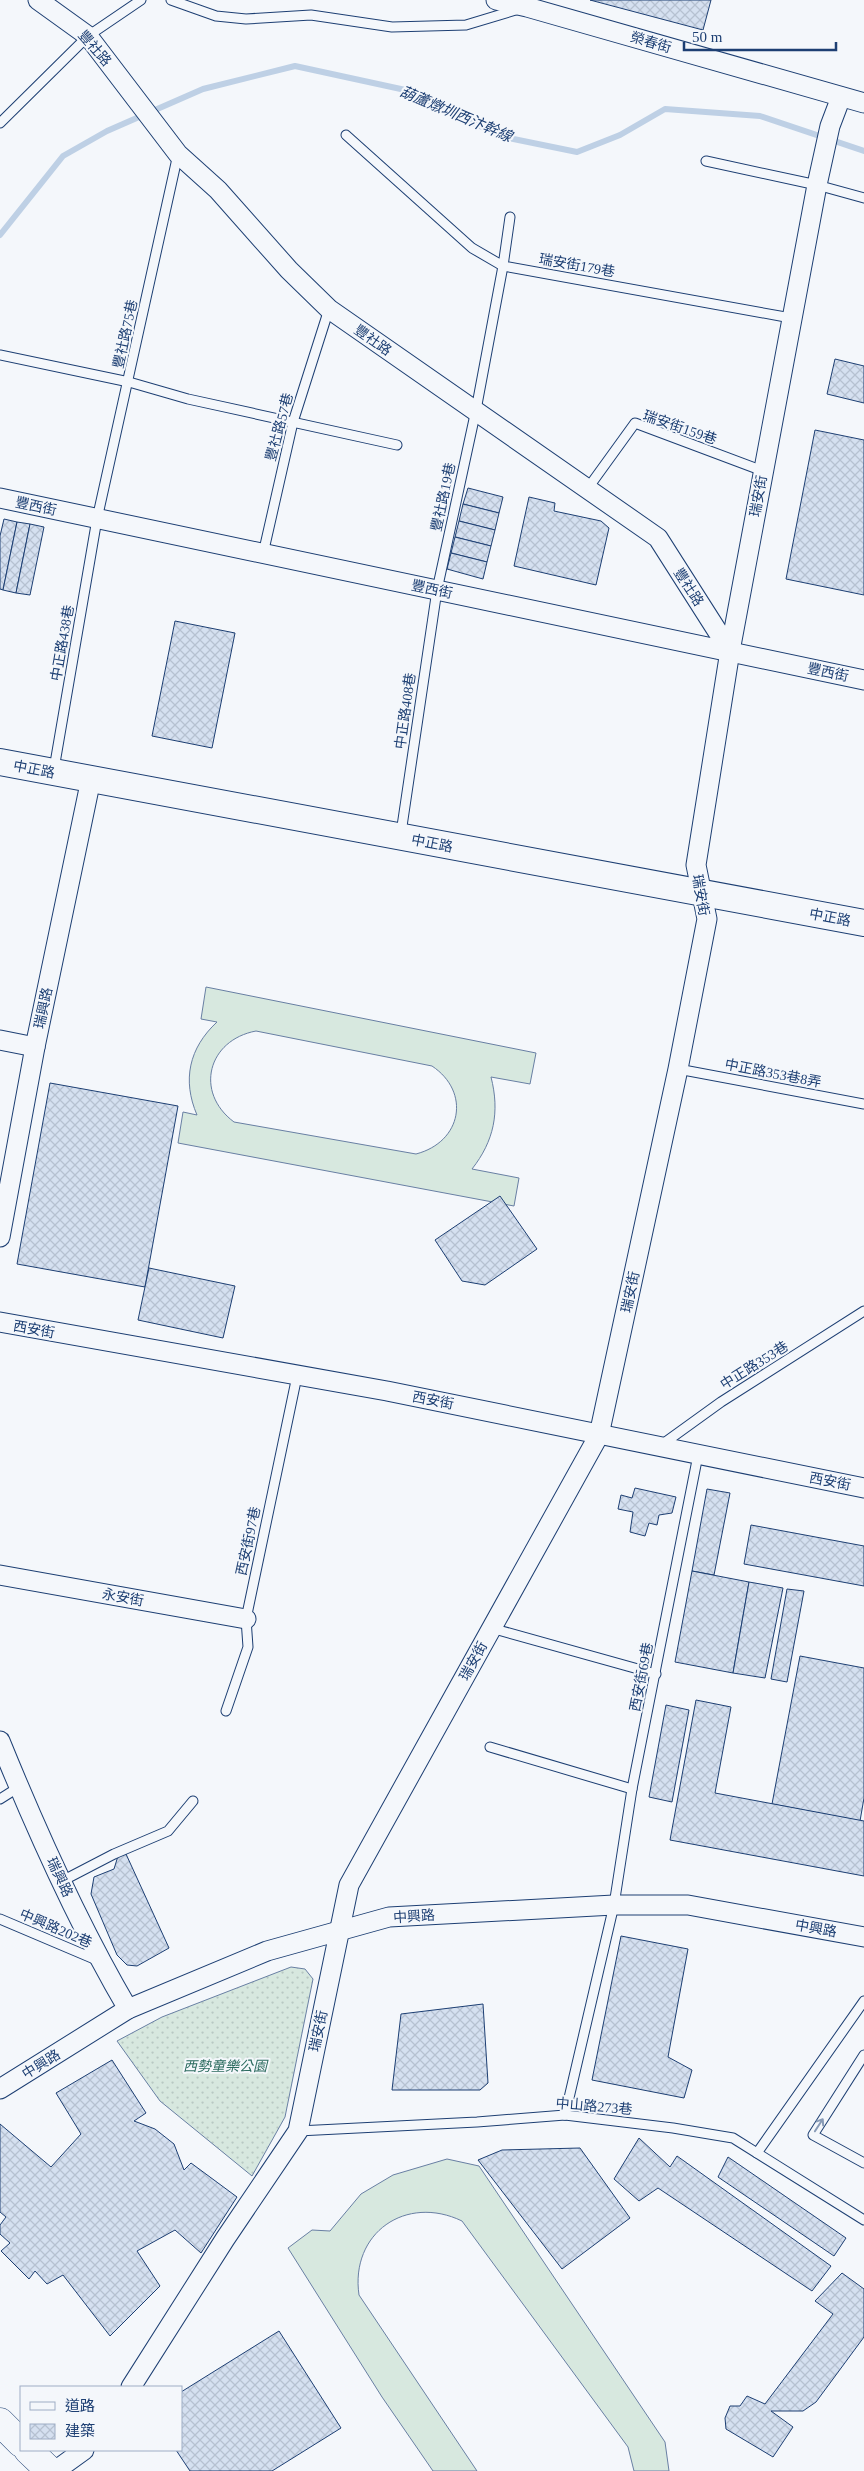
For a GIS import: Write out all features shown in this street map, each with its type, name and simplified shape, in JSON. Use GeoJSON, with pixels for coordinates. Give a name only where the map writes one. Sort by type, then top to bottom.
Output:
{"type":"FeatureCollection","features":[{"type":"Feature","properties":{"kind":"main road"},"geometry":{"type":"LineString","coordinates":[[0,2422],[20,2442]]}},
{"type":"Feature","properties":{"kind":"main road"},"geometry":{"type":"LineString","coordinates":[[29,2451],[50,2471]]}},
{"type":"Feature","properties":{"kind":"street","name":"豐社路"},"geometry":{"type":"LineString","coordinates":[[38,0],[88,36],[178,154],[218,190],[289,270],[329,309],[658,538],[730,651]]}},
{"type":"Feature","properties":{"kind":"street","name":"榮春街"},"geometry":{"type":"LineString","coordinates":[[496,0],[527,7],[864,103]]}},
{"type":"Feature","properties":{"kind":"street","name":"瑞安街"},"geometry":{"type":"LineString","coordinates":[[132,2386],[225,2239],[298,2131],[349,1885],[599,1435],[678,1069],[707,920],[696,865],[730,651],[817,185],[830,126],[841,97]]}},
{"type":"Feature","properties":{"kind":"street","name":"豐西街"},"geometry":{"type":"LineString","coordinates":[[0,498],[864,680]]}},
{"type":"Feature","properties":{"kind":"street","name":"中正路"},"geometry":{"type":"LineString","coordinates":[[0,762],[864,923]]}},
{"type":"Feature","properties":{"kind":"street","name":"瑞興路"},"geometry":{"type":"LineString","coordinates":[[0,1237],[35,1047],[91,779]]}},
{"type":"Feature","properties":{"kind":"street"},"geometry":{"type":"LineString","coordinates":[[0,1040],[35,1047]]}},
{"type":"Feature","properties":{"kind":"street","name":"西安街"},"geometry":{"type":"LineString","coordinates":[[0,1322],[387,1391],[864,1488]]}},
{"type":"Feature","properties":{"kind":"street","name":"永安街"},"geometry":{"type":"LineString","coordinates":[[0,1575],[246,1619]]}},
{"type":"Feature","properties":{"kind":"street","name":"瑞興路"},"geometry":{"type":"LineString","coordinates":[[0,1742],[18,1786],[100,1962],[128,2009]]}},
{"type":"Feature","properties":{"kind":"street","name":"中興路"},"geometry":{"type":"LineString","coordinates":[[0,2089],[128,2009],[267,1951],[389,1917],[614,1905],[688,1905],[864,1937]]}},
{"type":"Feature","properties":{"kind":"street"},"geometry":{"type":"LineString","coordinates":[[55,2471],[83,2451]]}},
{"type":"Feature","properties":{"kind":"lane"},"geometry":{"type":"LineString","coordinates":[[0,123],[88,36],[141,0]]}},
{"type":"Feature","properties":{"kind":"lane"},"geometry":{"type":"LineString","coordinates":[[171,0],[216,16],[246,20],[311,15],[392,27],[466,25],[527,7]]}},
{"type":"Feature","properties":{"kind":"lane"},"geometry":{"type":"LineString","coordinates":[[346,136],[472,248],[502,266]]}},
{"type":"Feature","properties":{"kind":"lane","name":"豐社路75巷"},"geometry":{"type":"LineString","coordinates":[[97,519],[129,382],[178,154]]}},
{"type":"Feature","properties":{"kind":"lane"},"geometry":{"type":"LineString","coordinates":[[706,161],[817,185],[864,198]]}},
{"type":"Feature","properties":{"kind":"lane"},"geometry":{"type":"LineString","coordinates":[[476,410],[510,217]]}},
{"type":"Feature","properties":{"kind":"lane","name":"瑞安街179巷"},"geometry":{"type":"LineString","coordinates":[[502,266],[791,318]]}},
{"type":"Feature","properties":{"kind":"lane","name":"豐社路57巷"},"geometry":{"type":"LineString","coordinates":[[263,554],[293,422],[329,309]]}},
{"type":"Feature","properties":{"kind":"lane"},"geometry":{"type":"LineString","coordinates":[[0,355],[129,382],[188,399],[397,445]]}},
{"type":"Feature","properties":{"kind":"lane","name":"豐社路19巷"},"geometry":{"type":"LineString","coordinates":[[436,590],[476,410]]}},
{"type":"Feature","properties":{"kind":"lane","name":"瑞安街159巷"},"geometry":{"type":"LineString","coordinates":[[588,488],[635,423],[763,471]]}},
{"type":"Feature","properties":{"kind":"lane","name":"中正路438巷"},"geometry":{"type":"LineString","coordinates":[[53,772],[97,519]]}},
{"type":"Feature","properties":{"kind":"lane","name":"中正路408巷"},"geometry":{"type":"LineString","coordinates":[[400,837],[436,590]]}},
{"type":"Feature","properties":{"kind":"lane","name":"中正路353巷8弄"},"geometry":{"type":"LineString","coordinates":[[678,1069],[864,1104]]}},
{"type":"Feature","properties":{"kind":"lane","name":"中正路353巷"},"geometry":{"type":"LineString","coordinates":[[660,1446],[720,1402],[850,1322],[864,1311]]}},
{"type":"Feature","properties":{"kind":"lane","name":"西安街97巷"},"geometry":{"type":"LineString","coordinates":[[226,1711],[248,1647],[246,1619],[297,1376]]}},
{"type":"Feature","properties":{"kind":"lane","name":"西安街69巷"},"geometry":{"type":"LineString","coordinates":[[565,2115],[614,1905],[632,1789],[698,1455]]}},
{"type":"Feature","properties":{"kind":"lane"},"geometry":{"type":"LineString","coordinates":[[491,1628],[656,1674]]}},
{"type":"Feature","properties":{"kind":"lane"},"geometry":{"type":"LineString","coordinates":[[490,1747],[632,1789]]}},
{"type":"Feature","properties":{"kind":"lane"},"geometry":{"type":"LineString","coordinates":[[0,1799],[18,1786]]}},
{"type":"Feature","properties":{"kind":"lane"},"geometry":{"type":"LineString","coordinates":[[62,1881],[114,1854],[168,1831],[193,1801]]}},
{"type":"Feature","properties":{"kind":"lane","name":"中興路202巷"},"geometry":{"type":"LineString","coordinates":[[0,1919],[100,1962]]}},
{"type":"Feature","properties":{"kind":"lane"},"geometry":{"type":"LineString","coordinates":[[757,2153],[864,2001]]}},
{"type":"Feature","properties":{"kind":"lane"},"geometry":{"type":"LineString","coordinates":[[863,2160],[813,2135],[864,2055]]}},
{"type":"Feature","properties":{"kind":"lane","name":"中山路273巷"},"geometry":{"type":"LineString","coordinates":[[298,2131],[477,2122],[565,2115],[733,2138],[864,2220]]}},
{"type":"Feature","properties":{"kind":"green space"},"geometry":{"type":"Polygon","coordinates":[[[206,987],[536,1053],[530,1084],[491,1077],[495,1102],[493,1126],[486,1148],[472,1169],[519,1178],[514,1206],[178,1143],[183,1112],[197,1115],[192,1102],[189,1077],[194,1054],[207,1032],[217,1022],[201,1019],[206,987]],[[256,1031],[240,1036],[227,1045],[217,1056],[212,1069],[211,1082],[214,1096],[221,1110],[234,1122],[416,1154],[431,1148],[443,1139],[452,1128],[456,1115],[456,1102],[452,1089],[444,1077],[432,1066],[256,1031]]]}},
{"type":"Feature","properties":{"kind":"green space","name":"西勢童樂公園"},"geometry":{"type":"Polygon","coordinates":[[[291,1967],[305,1969],[313,1979],[285,2117],[252,2176],[160,2101],[117,2041],[162,2017],[291,1967]]]}},
{"type":"Feature","properties":{"kind":"green space"},"geometry":{"type":"Polygon","coordinates":[[[447,2159],[479,2166],[665,2442],[669,2471],[634,2471],[628,2447],[462,2221],[441,2214],[421,2212],[402,2216],[386,2225],[373,2237],[363,2253],[359,2273],[359,2295],[477,2471],[433,2471],[382,2397],[288,2248],[312,2230],[330,2231],[361,2194],[393,2175],[447,2159]]]}},
{"type":"Feature","properties":{"kind":"building"},"geometry":{"type":"Polygon","coordinates":[[[590,0],[711,0],[703,30],[590,0]]]}},
{"type":"Feature","properties":{"kind":"building"},"geometry":{"type":"Polygon","coordinates":[[[835,359],[864,366],[864,403],[827,394],[835,359]]]}},
{"type":"Feature","properties":{"kind":"building"},"geometry":{"type":"Polygon","coordinates":[[[815,430],[864,440],[864,595],[786,579],[815,430]]]}},
{"type":"Feature","properties":{"kind":"building"},"geometry":{"type":"Polygon","coordinates":[[[468,488],[503,497],[499,513],[463,504],[468,488]]]}},
{"type":"Feature","properties":{"kind":"building"},"geometry":{"type":"Polygon","coordinates":[[[529,497],[555,503],[554,511],[601,521],[609,528],[596,585],[514,566],[529,497]]]}},
{"type":"Feature","properties":{"kind":"building"},"geometry":{"type":"Polygon","coordinates":[[[463,504],[499,513],[495,530],[459,521],[463,504]]]}},
{"type":"Feature","properties":{"kind":"building"},"geometry":{"type":"Polygon","coordinates":[[[4,519],[17,522],[3,590],[0,589],[0,536],[4,519]]]}},
{"type":"Feature","properties":{"kind":"building"},"geometry":{"type":"Polygon","coordinates":[[[459,521],[495,530],[491,546],[455,537],[459,521]]]}},
{"type":"Feature","properties":{"kind":"building"},"geometry":{"type":"Polygon","coordinates":[[[17,522],[30,524],[16,593],[3,590],[17,522]]]}},
{"type":"Feature","properties":{"kind":"building"},"geometry":{"type":"Polygon","coordinates":[[[30,524],[44,527],[30,595],[16,593],[30,524]]]}},
{"type":"Feature","properties":{"kind":"building"},"geometry":{"type":"Polygon","coordinates":[[[455,537],[491,546],[487,562],[451,553],[455,537]]]}},
{"type":"Feature","properties":{"kind":"building"},"geometry":{"type":"Polygon","coordinates":[[[451,553],[487,562],[483,579],[447,569],[451,553]]]}},
{"type":"Feature","properties":{"kind":"building"},"geometry":{"type":"Polygon","coordinates":[[[175,621],[235,633],[212,748],[152,736],[175,621]]]}},
{"type":"Feature","properties":{"kind":"building"},"geometry":{"type":"Polygon","coordinates":[[[50,1083],[178,1106],[145,1287],[17,1264],[50,1083]]]}},
{"type":"Feature","properties":{"kind":"building"},"geometry":{"type":"Polygon","coordinates":[[[500,1196],[537,1249],[485,1285],[462,1281],[435,1240],[500,1196]]]}},
{"type":"Feature","properties":{"kind":"building"},"geometry":{"type":"Polygon","coordinates":[[[149,1268],[235,1286],[223,1338],[138,1320],[149,1268]]]}},
{"type":"Feature","properties":{"kind":"building"},"geometry":{"type":"Polygon","coordinates":[[[635,1488],[676,1497],[672,1513],[659,1515],[657,1525],[649,1523],[645,1536],[630,1532],[633,1512],[618,1509],[621,1495],[632,1498],[635,1488]]]}},
{"type":"Feature","properties":{"kind":"building"},"geometry":{"type":"Polygon","coordinates":[[[707,1489],[730,1493],[714,1575],[692,1571],[707,1489]]]}},
{"type":"Feature","properties":{"kind":"building"},"geometry":{"type":"Polygon","coordinates":[[[751,1525],[864,1546],[864,1586],[744,1564],[751,1525]]]}},
{"type":"Feature","properties":{"kind":"building"},"geometry":{"type":"Polygon","coordinates":[[[692,1571],[749,1582],[733,1673],[675,1662],[692,1571]]]}},
{"type":"Feature","properties":{"kind":"building"},"geometry":{"type":"Polygon","coordinates":[[[749,1582],[783,1588],[765,1678],[733,1673],[749,1582]]]}},
{"type":"Feature","properties":{"kind":"building"},"geometry":{"type":"Polygon","coordinates":[[[787,1589],[804,1591],[787,1682],[771,1679],[787,1589]]]}},
{"type":"Feature","properties":{"kind":"building"},"geometry":{"type":"Polygon","coordinates":[[[800,1656],[864,1668],[864,1798],[860,1821],[772,1804],[800,1656]]]}},
{"type":"Feature","properties":{"kind":"building"},"geometry":{"type":"Polygon","coordinates":[[[696,1700],[731,1707],[715,1793],[864,1821],[864,1876],[670,1840],[696,1700]]]}},
{"type":"Feature","properties":{"kind":"building"},"geometry":{"type":"Polygon","coordinates":[[[666,1705],[689,1710],[672,1802],[649,1797],[666,1705]]]}},
{"type":"Feature","properties":{"kind":"building"},"geometry":{"type":"Polygon","coordinates":[[[126,1854],[169,1948],[137,1966],[127,1965],[117,1955],[91,1894],[94,1877],[114,1869],[118,1856],[126,1854]]]}},
{"type":"Feature","properties":{"kind":"building"},"geometry":{"type":"Polygon","coordinates":[[[621,1936],[688,1949],[668,2057],[692,2070],[684,2098],[592,2080],[621,1936]]]}},
{"type":"Feature","properties":{"kind":"building"},"geometry":{"type":"Polygon","coordinates":[[[483,2004],[488,2083],[480,2090],[392,2090],[401,2014],[483,2004]]]}},
{"type":"Feature","properties":{"kind":"building"},"geometry":{"type":"Polygon","coordinates":[[[112,2060],[146,2113],[134,2121],[155,2129],[174,2144],[184,2170],[191,2163],[237,2197],[201,2253],[175,2230],[137,2251],[160,2286],[110,2336],[63,2275],[47,2284],[35,2271],[29,2279],[1,2251],[10,2243],[0,2234],[0,2225],[6,2217],[0,2212],[0,2124],[51,2167],[81,2134],[56,2093],[112,2060]]]}},
{"type":"Feature","properties":{"kind":"building"},"geometry":{"type":"Polygon","coordinates":[[[639,2138],[670,2167],[677,2156],[831,2266],[812,2291],[658,2188],[639,2201],[614,2179],[639,2138]]]}},
{"type":"Feature","properties":{"kind":"building"},"geometry":{"type":"Polygon","coordinates":[[[580,2148],[630,2218],[562,2269],[478,2160],[502,2150],[580,2148]]]}},
{"type":"Feature","properties":{"kind":"building"},"geometry":{"type":"Polygon","coordinates":[[[728,2157],[846,2238],[834,2256],[718,2177],[728,2157]]]}},
{"type":"Feature","properties":{"kind":"building"},"geometry":{"type":"Polygon","coordinates":[[[842,2273],[864,2289],[864,2337],[816,2402],[803,2411],[771,2411],[793,2427],[773,2457],[726,2429],[725,2418],[730,2406],[740,2406],[747,2396],[765,2404],[833,2314],[815,2301],[842,2273]]]}},
{"type":"Feature","properties":{"kind":"building"},"geometry":{"type":"Polygon","coordinates":[[[279,2331],[341,2428],[272,2471],[190,2471],[177,2451],[182,2451],[182,2391],[279,2331]]]}},
{"type":"Feature","properties":{"kind":"waterway","name":"葫蘆燉圳西汴幹線"},"geometry":{"type":"LineString","coordinates":[[0,235],[63,156],[107,131],[203,89],[295,66],[410,91],[441,108],[504,137],[577,152],[620,135],[665,109],[760,116],[864,151]]}}]}
